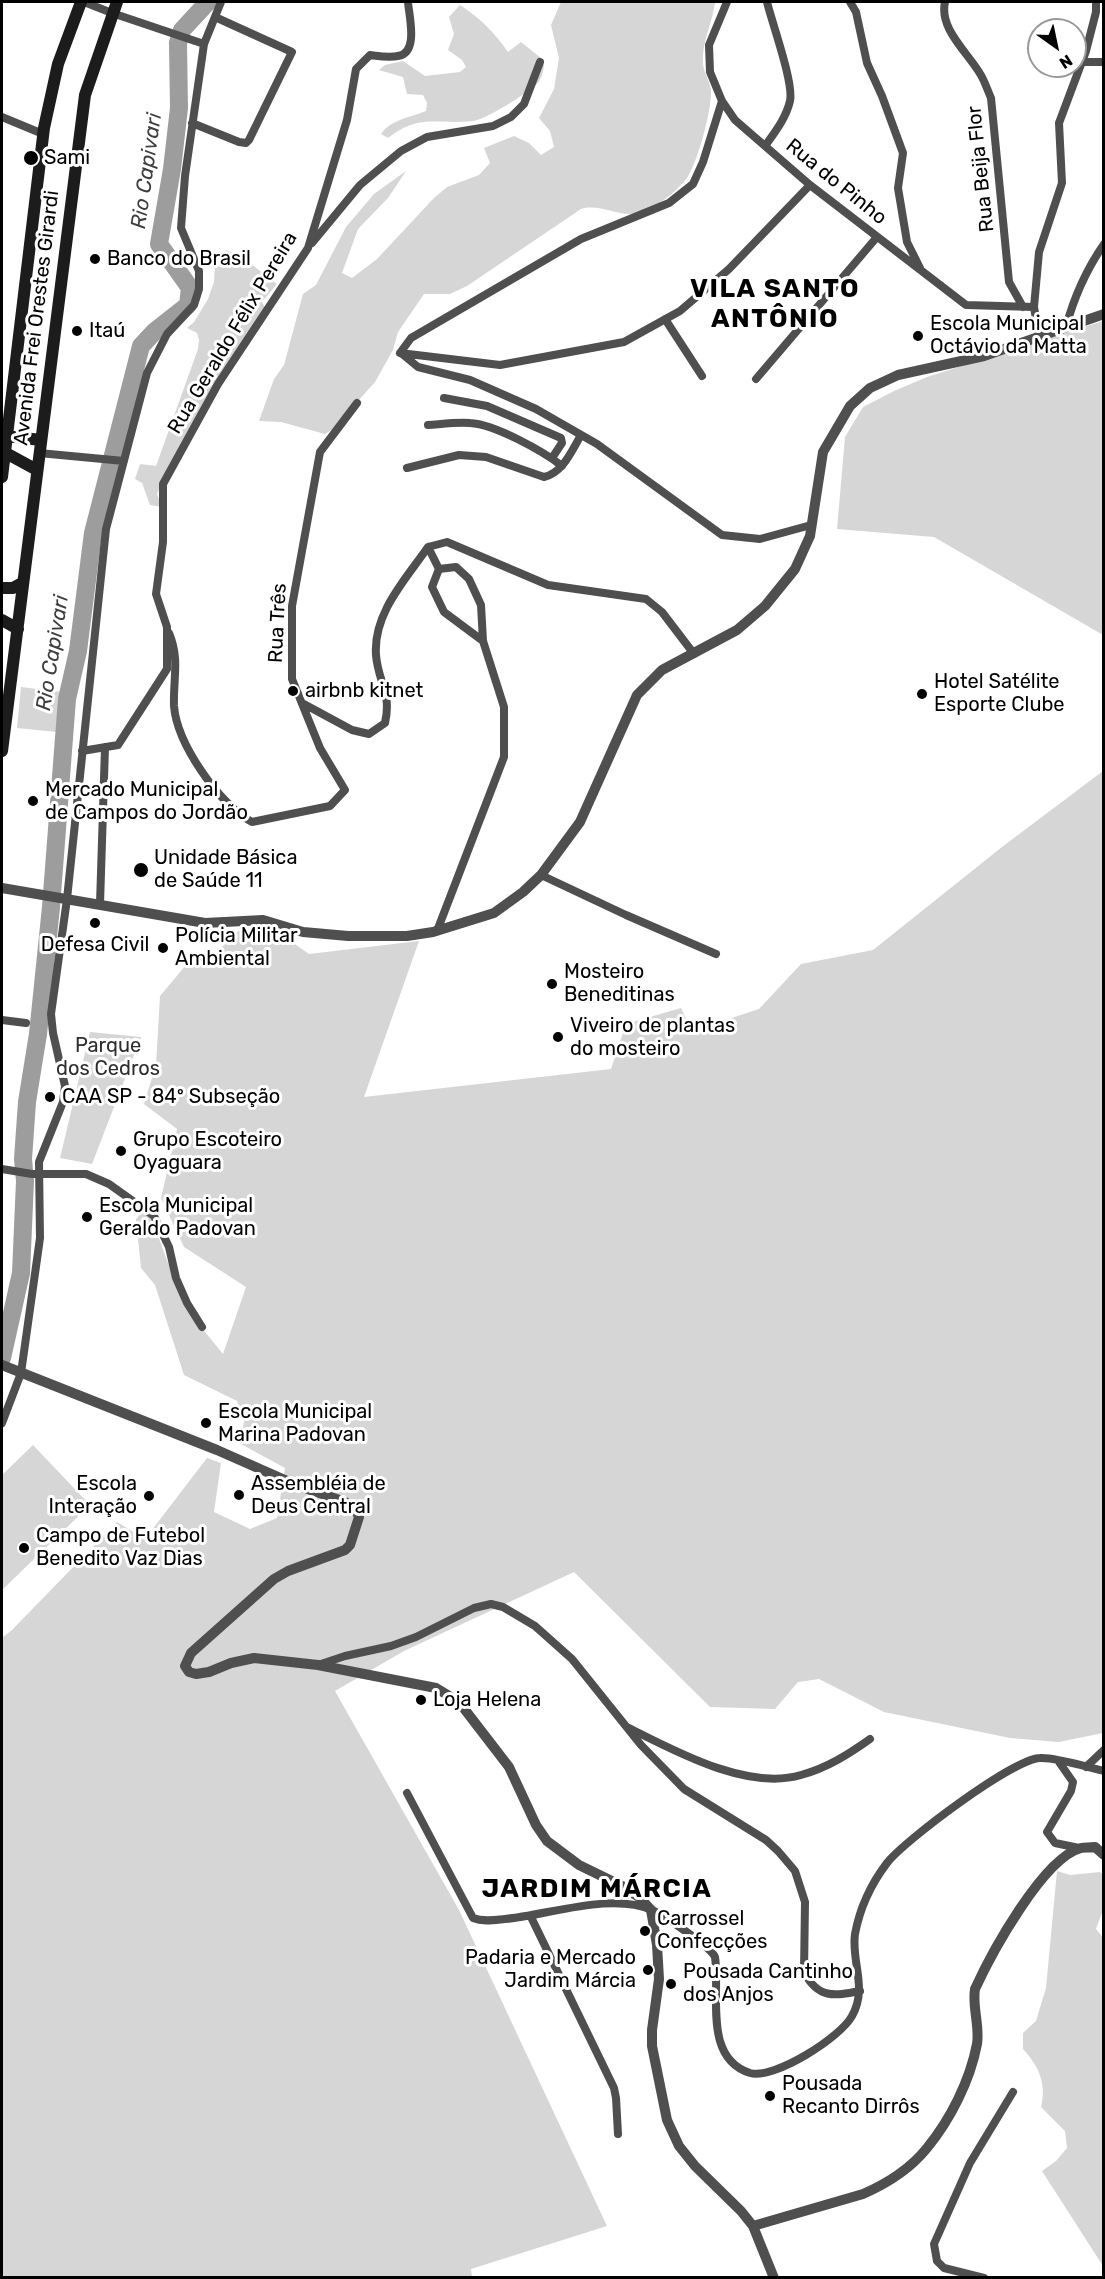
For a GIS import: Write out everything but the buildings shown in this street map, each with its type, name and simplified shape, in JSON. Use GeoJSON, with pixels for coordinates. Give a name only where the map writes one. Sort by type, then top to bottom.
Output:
{"type":"FeatureCollection","features":[{"type":"Feature","properties":{"kind":"main road"},"geometry":{"type":"LineString","coordinates":[[2,477],[3,451],[43,134],[58,64],[82,2]]}},
{"type":"Feature","properties":{"kind":"main road","name":"Avenida Frei Orestes Girardi"},"geometry":{"type":"LineString","coordinates":[[2,751],[86,95],[115,7]]}},
{"type":"Feature","properties":{"kind":"main road"},"geometry":{"type":"LineString","coordinates":[[6,436],[40,446]]}},
{"type":"Feature","properties":{"kind":"main road"},"geometry":{"type":"LineString","coordinates":[[3,451],[37,470]]}},
{"type":"Feature","properties":{"kind":"main road"},"geometry":{"type":"LineString","coordinates":[[2,588],[13,588],[22,583]]}},
{"type":"Feature","properties":{"kind":"main road"},"geometry":{"type":"LineString","coordinates":[[2,620],[18,629]]}},
{"type":"Feature","properties":{"kind":"street"},"geometry":{"type":"LineString","coordinates":[[82,2],[115,7],[203,44]]}},
{"type":"Feature","properties":{"kind":"street"},"geometry":{"type":"LineString","coordinates":[[2,1424],[21,1373],[40,1238],[35,1174],[63,1101],[64,1086],[51,1014],[106,529],[122,461],[147,373],[167,334],[194,305],[199,289],[199,271],[181,228],[185,176],[203,44],[220,2]]}},
{"type":"Feature","properties":{"kind":"street","name":"Rua Geraldo Félix Pereira"},"geometry":{"type":"LineString","coordinates":[[82,751],[118,745],[167,669],[166,627],[156,594],[163,542],[163,484],[218,384],[308,248],[347,120],[356,69],[369,55],[399,57],[408,50],[411,41],[408,2]]}},
{"type":"Feature","properties":{"kind":"street","name":"Rua do Pinho"},"geometry":{"type":"LineString","coordinates":[[727,2],[709,45],[710,72],[722,101],[735,120],[810,185],[966,305],[1034,307]]}},
{"type":"Feature","properties":{"kind":"street"},"geometry":{"type":"LineString","coordinates":[[765,146],[785,116],[791,98],[785,65],[768,2]]}},
{"type":"Feature","properties":{"kind":"street"},"geometry":{"type":"LineString","coordinates":[[850,2],[856,12],[867,63],[903,153],[898,188],[907,242],[922,272]]}},
{"type":"Feature","properties":{"kind":"street","name":"Rua Beija Flor"},"geometry":{"type":"LineString","coordinates":[[945,2],[943,12],[946,24],[981,74],[991,98],[1009,282],[1023,307]]}},
{"type":"Feature","properties":{"kind":"street"},"geometry":{"type":"LineString","coordinates":[[1087,44],[1096,12],[1095,2]]}},
{"type":"Feature","properties":{"kind":"street"},"geometry":{"type":"LineString","coordinates":[[192,123],[246,143],[255,131],[292,52],[215,16]]}},
{"type":"Feature","properties":{"kind":"street"},"geometry":{"type":"LineString","coordinates":[[308,248],[360,185],[401,151],[427,137],[493,126],[511,117],[524,104],[540,62]]}},
{"type":"Feature","properties":{"kind":"street"},"geometry":{"type":"LineString","coordinates":[[1087,62],[1104,62]]}},
{"type":"Feature","properties":{"kind":"street"},"geometry":{"type":"LineString","coordinates":[[1039,337],[1034,307],[1039,252],[1062,183],[1059,123],[1076,78]]}},
{"type":"Feature","properties":{"kind":"street"},"geometry":{"type":"LineString","coordinates":[[400,353],[411,338],[581,239],[669,203],[693,184],[704,162],[722,101]]}},
{"type":"Feature","properties":{"kind":"street"},"geometry":{"type":"LineString","coordinates":[[2,117],[43,134]]}},
{"type":"Feature","properties":{"kind":"street"},"geometry":{"type":"LineString","coordinates":[[400,353],[500,365],[624,342],[680,310],[729,269],[810,185]]}},
{"type":"Feature","properties":{"kind":"street"},"geometry":{"type":"LineString","coordinates":[[756,379],[877,237]]}},
{"type":"Feature","properties":{"kind":"street"},"geometry":{"type":"LineString","coordinates":[[1066,327],[1071,306],[1089,265],[1104,244]]}},
{"type":"Feature","properties":{"kind":"street"},"geometry":{"type":"LineString","coordinates":[[2,888],[205,923],[262,920],[303,932],[375,937],[407,936],[437,931],[494,913],[523,892],[541,875],[580,822],[637,694],[662,670],[737,630],[765,606],[795,569],[810,536],[823,452],[850,406],[870,388],[898,375],[984,356],[1104,314]]}},
{"type":"Feature","properties":{"kind":"street"},"geometry":{"type":"LineString","coordinates":[[665,319],[702,376]]}},
{"type":"Feature","properties":{"kind":"street"},"geometry":{"type":"LineString","coordinates":[[400,353],[418,367],[470,380],[536,409],[606,450],[722,535],[760,539],[811,525]]}},
{"type":"Feature","properties":{"kind":"street"},"geometry":{"type":"LineString","coordinates":[[444,398],[487,406],[561,438],[562,443],[552,458]]}},
{"type":"Feature","properties":{"kind":"street","name":"Rua Três"},"geometry":{"type":"LineString","coordinates":[[166,627],[176,648],[174,708],[181,734],[215,791],[239,815],[252,822],[330,806],[345,790],[320,748],[292,679],[292,606],[320,452],[357,403]]}},
{"type":"Feature","properties":{"kind":"street"},"geometry":{"type":"LineString","coordinates":[[428,425],[470,422],[483,424],[552,458],[562,466]]}},
{"type":"Feature","properties":{"kind":"street"},"geometry":{"type":"LineString","coordinates":[[407,468],[459,455],[486,457],[544,477],[552,475],[562,466],[581,435]]}},
{"type":"Feature","properties":{"kind":"street"},"geometry":{"type":"LineString","coordinates":[[40,446],[94,458],[122,461]]}},
{"type":"Feature","properties":{"kind":"street"},"geometry":{"type":"LineString","coordinates":[[301,702],[352,730],[369,734],[385,723],[389,706],[376,654],[382,616],[428,548],[447,542],[548,585],[646,599],[662,612],[694,654]]}},
{"type":"Feature","properties":{"kind":"street"},"geometry":{"type":"LineString","coordinates":[[428,548],[439,569],[432,587],[444,612],[483,641]]}},
{"type":"Feature","properties":{"kind":"street"},"geometry":{"type":"LineString","coordinates":[[437,931],[504,757],[504,707],[483,641],[480,605],[470,579],[456,567],[439,569]]}},
{"type":"Feature","properties":{"kind":"street"},"geometry":{"type":"LineString","coordinates":[[100,904],[105,747]]}},
{"type":"Feature","properties":{"kind":"street"},"geometry":{"type":"LineString","coordinates":[[541,875],[716,954]]}},
{"type":"Feature","properties":{"kind":"street"},"geometry":{"type":"LineString","coordinates":[[2,1020],[26,1023]]}},
{"type":"Feature","properties":{"kind":"street"},"geometry":{"type":"LineString","coordinates":[[2,1169],[35,1174],[86,1174],[109,1184],[154,1216],[169,1247],[176,1278],[187,1303],[202,1327]]}},
{"type":"Feature","properties":{"kind":"street"},"geometry":{"type":"LineString","coordinates":[[5,1366],[217,1450],[294,1484],[345,1502],[356,1510],[358,1517],[350,1545],[345,1550],[288,1571],[274,1579],[191,1653],[185,1666],[189,1672],[196,1674],[209,1672],[231,1662],[254,1658],[318,1665],[436,1688],[447,1693],[469,1714],[509,1767],[536,1825],[547,1841],[579,1865],[639,1897],[651,1910],[712,1952],[715,1958],[719,2040],[726,2056],[735,2066],[752,2073],[763,2074],[786,2067],[843,2028],[853,2016],[860,1991],[855,1936],[868,1890],[889,1860],[925,1830],[1010,1768],[1041,1758],[1104,1771]]}},
{"type":"Feature","properties":{"kind":"street"},"geometry":{"type":"LineString","coordinates":[[318,1665],[416,1637],[474,1608],[491,1604],[503,1606],[535,1626],[572,1659],[624,1725],[684,1789],[766,1840],[778,1851],[795,1871],[805,1902],[804,1972],[815,1988],[824,1993],[836,1996],[860,1991]]}},
{"type":"Feature","properties":{"kind":"street"},"geometry":{"type":"LineString","coordinates":[[624,1725],[700,1761],[758,1778],[781,1779],[800,1776],[825,1767],[870,1739]]}},
{"type":"Feature","properties":{"kind":"street"},"geometry":{"type":"LineString","coordinates":[[1086,1767],[1104,1750]]}},
{"type":"Feature","properties":{"kind":"street"},"geometry":{"type":"LineString","coordinates":[[1059,1761],[1073,1782],[1071,1791],[1047,1832],[1055,1843],[1079,1848],[1095,1847],[1104,1855]]}},
{"type":"Feature","properties":{"kind":"street"},"geometry":{"type":"LineString","coordinates":[[406,1793],[473,1918],[483,1921],[531,1917],[604,1902],[651,1910]]}},
{"type":"Feature","properties":{"kind":"street"},"geometry":{"type":"LineString","coordinates":[[753,2226],[863,2194],[876,2188],[927,2149],[949,2116],[968,2076],[977,2035],[975,1989],[983,1972],[1032,1892],[1049,1870],[1079,1848]]}},
{"type":"Feature","properties":{"kind":"street"},"geometry":{"type":"LineString","coordinates":[[651,1910],[657,1944],[659,1979],[652,2046],[668,2120],[679,2146],[695,2166],[753,2226],[774,2277]]}},
{"type":"Feature","properties":{"kind":"street"},"geometry":{"type":"LineString","coordinates":[[531,1917],[614,2088],[618,2134]]}},
{"type":"Feature","properties":{"kind":"street"},"geometry":{"type":"LineString","coordinates":[[984,2277],[944,2268],[937,2261],[934,2244],[970,2163],[1013,2092]]}},
{"type":"Feature","properties":{"kind":"green space"},"geometry":{"type":"Polygon","coordinates":[[[561,2],[715,2],[703,56],[711,91],[710,104],[699,150],[687,178],[664,200],[639,212],[624,214],[600,208],[581,209],[467,286],[450,294],[424,294],[398,332],[393,350],[375,382],[333,429],[325,434],[281,422],[259,421],[274,379],[284,365],[303,294],[316,285],[346,227],[374,194],[406,171],[388,198],[358,229],[342,273],[352,278],[377,259],[447,187],[479,175],[490,163],[484,148],[514,136],[529,143],[541,155],[554,147],[550,131],[539,118],[554,89],[559,58],[551,25],[561,2]]]}},
{"type":"Feature","properties":{"kind":"green space"},"geometry":{"type":"Polygon","coordinates":[[[460,5],[487,26],[508,52],[521,42],[541,58],[544,66],[539,81],[516,99],[479,119],[419,123],[399,130],[388,138],[381,134],[395,122],[426,111],[427,103],[423,95],[407,94],[403,77],[379,70],[385,65],[403,61],[425,76],[460,72],[466,67],[462,60],[448,50],[454,34],[449,17],[460,5]]]}},
{"type":"Feature","properties":{"kind":"green space"},"geometry":{"type":"Polygon","coordinates":[[[226,250],[242,257],[277,284],[262,302],[266,309],[170,463],[157,494],[162,507],[150,505],[142,483],[135,479],[140,464],[156,466],[198,349],[197,333],[187,328],[194,322],[208,299],[214,282],[215,264],[226,250]]]}},
{"type":"Feature","properties":{"kind":"green space"},"geometry":{"type":"Polygon","coordinates":[[[1103,321],[1103,635],[934,537],[837,529],[845,437],[863,407],[927,377],[1103,321]]]}},
{"type":"Feature","properties":{"kind":"green space"},"geometry":{"type":"Polygon","coordinates":[[[21,687],[62,692],[57,732],[17,728],[21,687]]]}},
{"type":"Feature","properties":{"kind":"green space"},"geometry":{"type":"Polygon","coordinates":[[[1103,771],[1103,1733],[1059,1742],[1010,1738],[884,1712],[819,1679],[798,1682],[775,1709],[710,1707],[574,1572],[404,1651],[335,1691],[459,1910],[607,2226],[471,2269],[472,2277],[2,2278],[2,1638],[117,1522],[145,1539],[207,1458],[221,1463],[214,1512],[250,1529],[277,1518],[285,1468],[241,1444],[244,1421],[237,1401],[184,1375],[155,1285],[141,1268],[136,1219],[142,1212],[152,1219],[188,1311],[223,1354],[246,1287],[184,1247],[161,1198],[177,1129],[144,1104],[156,1065],[160,996],[186,965],[210,960],[232,933],[254,927],[282,935],[309,954],[419,941],[364,1097],[611,1069],[626,1024],[681,1008],[692,1031],[759,1009],[801,964],[873,950],[1002,847],[1103,771]]]}},
{"type":"Feature","properties":{"kind":"green space","name":"Parque dos Cedros"},"geometry":{"type":"Polygon","coordinates":[[[90,1032],[141,1037],[92,1164],[60,1158],[90,1032]]]}},
{"type":"Feature","properties":{"kind":"green space","name":"Campo de Futebol Benedito Vaz Dias"},"geometry":{"type":"Polygon","coordinates":[[[33,1445],[90,1505],[2,1590],[2,1475],[33,1445]]]}},
{"type":"Feature","properties":{"kind":"green space"},"geometry":{"type":"Polygon","coordinates":[[[1057,1871],[1070,1875],[1100,1872],[1103,1875],[1103,1910],[1096,1929],[1104,1939],[1103,2266],[1042,2171],[1056,2161],[1067,2148],[1065,2131],[1041,2107],[1043,2091],[1040,2076],[1023,2049],[1023,2033],[1036,2021],[1046,1988],[1057,1871]]]}},
{"type":"Feature","properties":{"kind":"waterway","name":"Rio Capivari"},"geometry":{"type":"LineString","coordinates":[[2,1358],[21,1273],[25,1181],[23,1159],[27,1102],[38,1034],[51,907],[67,699],[78,651],[93,533],[141,346],[155,331],[188,305],[190,288],[159,244],[172,169],[179,108],[178,43],[182,30],[208,2]]}},
{"type":"Feature","properties":{"kind":"place","name":"Sami"},"geometry":{"type":"Point","coordinates":[31,158]}},
{"type":"Feature","properties":{"kind":"place","name":"Banco do Brasil"},"geometry":{"type":"Point","coordinates":[95,259]}},
{"type":"Feature","properties":{"kind":"place","name":"Itaú"},"geometry":{"type":"Point","coordinates":[77,331]}},
{"type":"Feature","properties":{"kind":"place","name":"Escola Municipal Octávio da Matta"},"geometry":{"type":"Point","coordinates":[918,336]}},
{"type":"Feature","properties":{"kind":"place","name":"airbnb kitnet"},"geometry":{"type":"Point","coordinates":[293,691]}},
{"type":"Feature","properties":{"kind":"place","name":"Hotel Satélite Esporte Clube"},"geometry":{"type":"Point","coordinates":[922,694]}},
{"type":"Feature","properties":{"kind":"place","name":"Mercado Municipal de Campos do Jordão"},"geometry":{"type":"Point","coordinates":[33,801]}},
{"type":"Feature","properties":{"kind":"place","name":"Unidade Básica de Saúde 11"},"geometry":{"type":"Point","coordinates":[141,870]}},
{"type":"Feature","properties":{"kind":"place","name":"Defesa Civil"},"geometry":{"type":"Point","coordinates":[95,923]}},
{"type":"Feature","properties":{"kind":"place","name":"Polícia Militar Ambiental"},"geometry":{"type":"Point","coordinates":[163,948]}},
{"type":"Feature","properties":{"kind":"place","name":"Mosteiro Beneditinas"},"geometry":{"type":"Point","coordinates":[552,984]}},
{"type":"Feature","properties":{"kind":"place","name":"Viveiro de plantas do mosteiro"},"geometry":{"type":"Point","coordinates":[558,1037]}},
{"type":"Feature","properties":{"kind":"place","name":"CAA SP - 84º Subseção"},"geometry":{"type":"Point","coordinates":[50,1097]}},
{"type":"Feature","properties":{"kind":"place","name":"Grupo Escoteiro Oyaguara"},"geometry":{"type":"Point","coordinates":[121,1151]}},
{"type":"Feature","properties":{"kind":"place","name":"Escola Municipal Geraldo Padovan"},"geometry":{"type":"Point","coordinates":[87,1217]}},
{"type":"Feature","properties":{"kind":"place","name":"Escola Municipal Marina Padovan"},"geometry":{"type":"Point","coordinates":[206,1423]}},
{"type":"Feature","properties":{"kind":"place","name":"Assembléia de Deus Central"},"geometry":{"type":"Point","coordinates":[239,1495]}},
{"type":"Feature","properties":{"kind":"place","name":"Escola Interação"},"geometry":{"type":"Point","coordinates":[149,1496]}},
{"type":"Feature","properties":{"kind":"place","name":"Campo de Futebol Benedito Vaz Dias"},"geometry":{"type":"Point","coordinates":[24,1548]}},
{"type":"Feature","properties":{"kind":"place","name":"Loja Helena"},"geometry":{"type":"Point","coordinates":[421,1700]}},
{"type":"Feature","properties":{"kind":"place","name":"Carrossel Confecções"},"geometry":{"type":"Point","coordinates":[645,1931]}},
{"type":"Feature","properties":{"kind":"place","name":"Padaria e Mercado Jardim Márcia"},"geometry":{"type":"Point","coordinates":[648,1970]}},
{"type":"Feature","properties":{"kind":"place","name":"Pousada Cantinho dos Anjos"},"geometry":{"type":"Point","coordinates":[671,1984]}},
{"type":"Feature","properties":{"kind":"place","name":"Pousada Recanto Dirrôs"},"geometry":{"type":"Point","coordinates":[770,2096]}},
{"type":"Feature","properties":{"kind":"district","name":"VILA SANTO ANTÔNIO"},"geometry":{"type":"Point","coordinates":[775,304]}},
{"type":"Feature","properties":{"kind":"district","name":"JARDIM MÁRCIA"},"geometry":{"type":"Point","coordinates":[597,1889]}}]}
